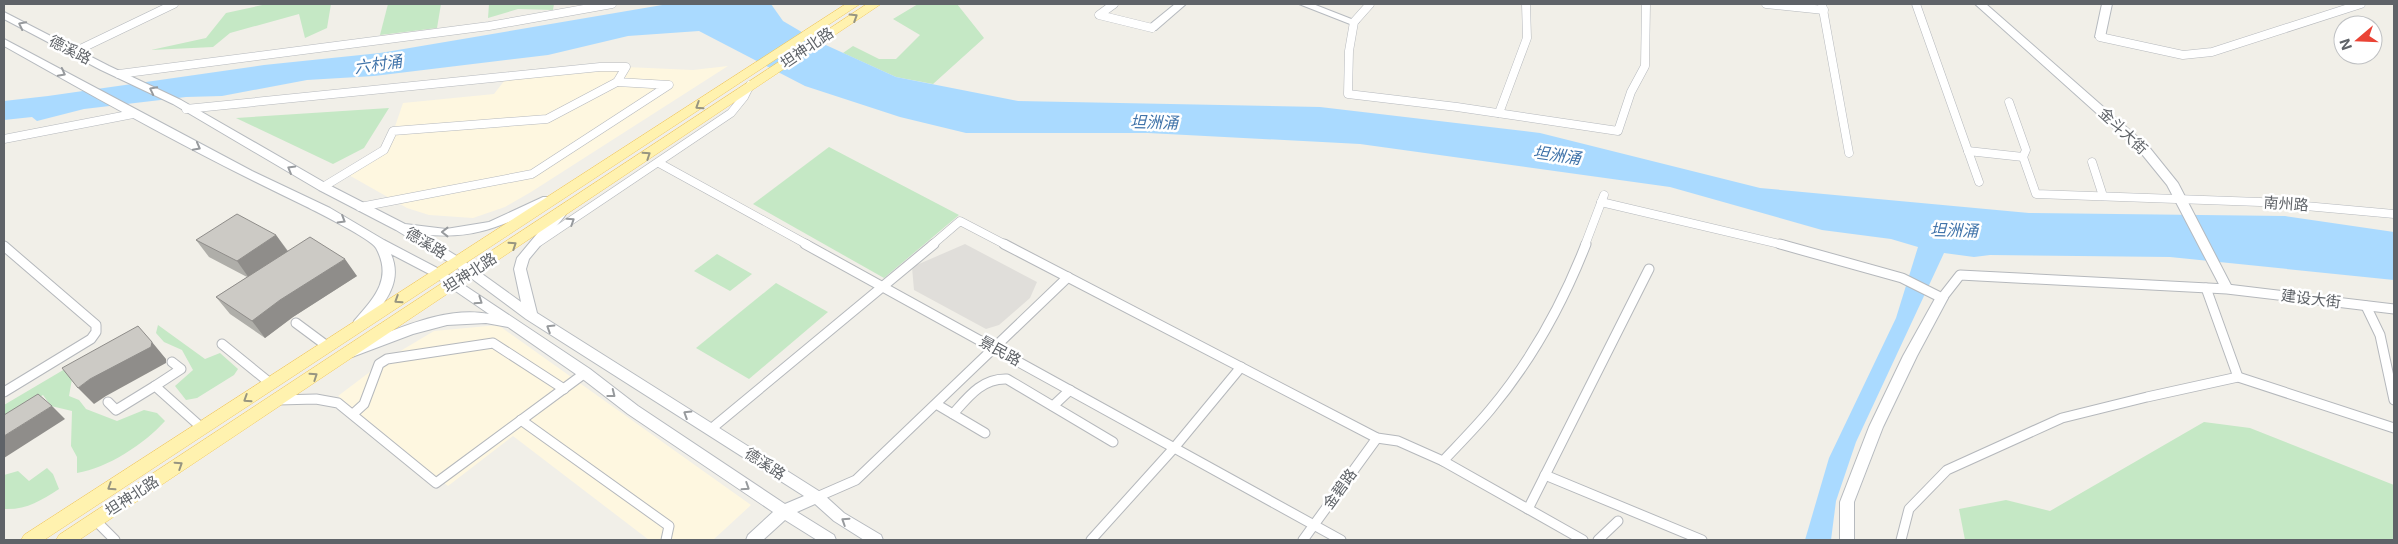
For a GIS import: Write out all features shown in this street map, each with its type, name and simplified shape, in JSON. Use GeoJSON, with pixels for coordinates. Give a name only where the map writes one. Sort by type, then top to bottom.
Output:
{"type":"FeatureCollection","features":[{"type":"Feature","properties":{"kind":"main road","name":"坦神北路"},"geometry":{"type":"LineString","coordinates":[[828,27],[854,4]]}},
{"type":"Feature","properties":{"kind":"main road","name":"坦神北路"},"geometry":{"type":"LineString","coordinates":[[65,540],[560,213],[745,82],[828,27],[875,4]]}},
{"type":"Feature","properties":{"kind":"main road"},"geometry":{"type":"LineString","coordinates":[[1152,28],[1181,4]]}},
{"type":"Feature","properties":{"kind":"main road"},"geometry":{"type":"LineString","coordinates":[[1304,4],[1354,22]]}},
{"type":"Feature","properties":{"kind":"main road","name":"金斗大街"},"geometry":{"type":"LineString","coordinates":[[1980,4],[2145,150],[2172,183],[2227,290]]}},
{"type":"Feature","properties":{"kind":"main road"},"geometry":{"type":"LineString","coordinates":[[2100,37],[2107,4]]}},
{"type":"Feature","properties":{"kind":"main road","name":"德溪路"},"geometry":{"type":"LineString","coordinates":[[4,15],[182,105],[323,187],[400,227],[456,261],[531,316],[817,497],[839,517],[876,540]]}},
{"type":"Feature","properties":{"kind":"main road","name":"德溪路"},"geometry":{"type":"LineString","coordinates":[[4,42],[133,114],[248,174],[326,211],[380,243],[439,274],[585,373],[633,410],[829,540]]}},
{"type":"Feature","properties":{"kind":"main road","name":"坦神北路"},"geometry":{"type":"LineString","coordinates":[[30,540],[439,274],[456,261],[745,82]]}},
{"type":"Feature","properties":{"kind":"main road"},"geometry":{"type":"LineString","coordinates":[[400,227],[446,233],[491,226],[572,188]]}},
{"type":"Feature","properties":{"kind":"main road"},"geometry":{"type":"LineString","coordinates":[[531,316],[520,269],[522,258],[560,213]]}},
{"type":"Feature","properties":{"kind":"main road"},"geometry":{"type":"LineString","coordinates":[[357,327],[382,296],[390,266],[380,243]]}},
{"type":"Feature","properties":{"kind":"main road"},"geometry":{"type":"LineString","coordinates":[[1847,540],[1847,502],[1876,427],[1910,356],[1942,298]]}},
{"type":"Feature","properties":{"kind":"main road"},"geometry":{"type":"LineString","coordinates":[[345,355],[440,320],[483,318],[516,327]]}},
{"type":"Feature","properties":{"kind":"main road"},"geometry":{"type":"LineString","coordinates":[[753,540],[784,511],[817,497]]}},
{"type":"Feature","properties":{"kind":"street"},"geometry":{"type":"LineString","coordinates":[[74,52],[174,4]]}},
{"type":"Feature","properties":{"kind":"street"},"geometry":{"type":"LineString","coordinates":[[124,76],[489,26],[560,15],[612,4]]}},
{"type":"Feature","properties":{"kind":"street"},"geometry":{"type":"LineString","coordinates":[[1114,4],[1099,15],[1152,28]]}},
{"type":"Feature","properties":{"kind":"street"},"geometry":{"type":"LineString","coordinates":[[1370,4],[1354,22],[1349,51],[1348,94],[1500,113],[1618,131],[1631,92],[1645,66],[1646,4]]}},
{"type":"Feature","properties":{"kind":"street"},"geometry":{"type":"LineString","coordinates":[[1500,113],[1527,38],[1526,4]]}},
{"type":"Feature","properties":{"kind":"street"},"geometry":{"type":"LineString","coordinates":[[1766,4],[1823,7],[1849,153]]}},
{"type":"Feature","properties":{"kind":"street"},"geometry":{"type":"LineString","coordinates":[[1916,4],[1979,182]]}},
{"type":"Feature","properties":{"kind":"street"},"geometry":{"type":"LineString","coordinates":[[2100,37],[2183,55],[2212,52],[2361,4]]}},
{"type":"Feature","properties":{"kind":"street"},"geometry":{"type":"LineString","coordinates":[[182,105],[600,67],[626,67],[617,82]]}},
{"type":"Feature","properties":{"kind":"street"},"geometry":{"type":"LineString","coordinates":[[323,187],[384,150],[393,131],[547,119],[617,82],[669,85],[532,174],[360,206]]}},
{"type":"Feature","properties":{"kind":"street"},"geometry":{"type":"LineString","coordinates":[[530,248],[731,113],[744,97],[745,82]]}},
{"type":"Feature","properties":{"kind":"street"},"geometry":{"type":"LineString","coordinates":[[1968,151],[2023,157],[2026,150],[2009,102]]}},
{"type":"Feature","properties":{"kind":"street"},"geometry":{"type":"LineString","coordinates":[[4,139],[133,114]]}},
{"type":"Feature","properties":{"kind":"street","name":"南州路"},"geometry":{"type":"LineString","coordinates":[[2023,157],[2036,194],[2103,196],[2181,203],[2288,203],[2394,214]]}},
{"type":"Feature","properties":{"kind":"street","name":"景民路"},"geometry":{"type":"LineString","coordinates":[[660,162],[1341,540]]}},
{"type":"Feature","properties":{"kind":"street"},"geometry":{"type":"LineString","coordinates":[[2092,162],[2103,196]]}},
{"type":"Feature","properties":{"kind":"street"},"geometry":{"type":"LineString","coordinates":[[1443,461],[1490,410],[1530,356],[1573,277],[1602,198],[1902,278],[1942,298]]}},
{"type":"Feature","properties":{"kind":"street"},"geometry":{"type":"LineString","coordinates":[[711,429],[884,287],[960,221],[1377,438],[1398,441],[1443,461],[1584,540]]}},
{"type":"Feature","properties":{"kind":"street"},"geometry":{"type":"LineString","coordinates":[[4,246],[96,325],[96,332],[91,338],[4,392]]}},
{"type":"Feature","properties":{"kind":"street"},"geometry":{"type":"LineString","coordinates":[[1528,509],[1649,270]]}},
{"type":"Feature","properties":{"kind":"street","name":"建设大街"},"geometry":{"type":"LineString","coordinates":[[1942,298],[1960,276],[2206,288],[2394,309]]}},
{"type":"Feature","properties":{"kind":"street"},"geometry":{"type":"LineString","coordinates":[[817,497],[856,480],[1068,277]]}},
{"type":"Feature","properties":{"kind":"street"},"geometry":{"type":"LineString","coordinates":[[2206,288],[2238,377]]}},
{"type":"Feature","properties":{"kind":"street"},"geometry":{"type":"LineString","coordinates":[[2366,306],[2380,335],[2394,400]]}},
{"type":"Feature","properties":{"kind":"street"},"geometry":{"type":"LineString","coordinates":[[296,323],[327,346]]}},
{"type":"Feature","properties":{"kind":"street"},"geometry":{"type":"LineString","coordinates":[[352,414],[364,404],[379,364],[387,360],[493,343],[564,389]]}},
{"type":"Feature","properties":{"kind":"street"},"geometry":{"type":"LineString","coordinates":[[222,344],[270,383]]}},
{"type":"Feature","properties":{"kind":"street"},"geometry":{"type":"LineString","coordinates":[[108,402],[116,410],[155,386],[180,369],[172,362]]}},
{"type":"Feature","properties":{"kind":"street"},"geometry":{"type":"LineString","coordinates":[[1091,540],[1174,448],[1241,366]]}},
{"type":"Feature","properties":{"kind":"street"},"geometry":{"type":"LineString","coordinates":[[278,400],[316,399],[338,403],[436,483],[585,373]]}},
{"type":"Feature","properties":{"kind":"street"},"geometry":{"type":"LineString","coordinates":[[1900,540],[1909,509],[1947,470],[2062,418],[2238,377],[2394,428]]}},
{"type":"Feature","properties":{"kind":"street"},"geometry":{"type":"LineString","coordinates":[[953,414],[984,382],[1001,378],[1007,379],[1113,442]]}},
{"type":"Feature","properties":{"kind":"street"},"geometry":{"type":"LineString","coordinates":[[155,386],[202,428]]}},
{"type":"Feature","properties":{"kind":"street"},"geometry":{"type":"LineString","coordinates":[[1054,406],[1070,390]]}},
{"type":"Feature","properties":{"kind":"street"},"geometry":{"type":"LineString","coordinates":[[936,404],[985,432]]}},
{"type":"Feature","properties":{"kind":"street"},"geometry":{"type":"LineString","coordinates":[[522,420],[669,526],[666,540]]}},
{"type":"Feature","properties":{"kind":"street","name":"金碧路"},"geometry":{"type":"LineString","coordinates":[[1303,540],[1377,438]]}},
{"type":"Feature","properties":{"kind":"street"},"geometry":{"type":"LineString","coordinates":[[1545,475],[1702,540]]}},
{"type":"Feature","properties":{"kind":"street"},"geometry":{"type":"LineString","coordinates":[[95,520],[115,540]]}},
{"type":"Feature","properties":{"kind":"street"},"geometry":{"type":"LineString","coordinates":[[1598,540],[1618,521]]}},
{"type":"Feature","properties":{"kind":"shaded area"},"geometry":{"type":"Polygon","coordinates":[[[728,66],[531,192],[505,207],[473,218],[429,215],[407,208],[347,174],[388,147],[403,103],[494,94],[508,76],[626,67],[693,70],[728,66]]]}},
{"type":"Feature","properties":{"kind":"shaded area"},"geometry":{"type":"Polygon","coordinates":[[[965,244],[1037,282],[1030,298],[999,325],[986,329],[914,290],[912,267],[965,244]]]}},
{"type":"Feature","properties":{"kind":"shaded area"},"geometry":{"type":"Polygon","coordinates":[[[498,325],[751,505],[713,540],[649,540],[513,436],[448,486],[338,396],[387,359],[434,331],[498,325]]]}},
{"type":"Feature","properties":{"kind":"green space"},"geometry":{"type":"Polygon","coordinates":[[[267,4],[331,4],[327,28],[305,38],[299,14],[230,33],[213,47],[151,50],[206,38],[226,13],[267,4]]]}},
{"type":"Feature","properties":{"kind":"green space"},"geometry":{"type":"Polygon","coordinates":[[[388,4],[441,4],[437,28],[380,35],[388,4]]]}},
{"type":"Feature","properties":{"kind":"green space"},"geometry":{"type":"Polygon","coordinates":[[[489,4],[554,4],[553,10],[518,9],[488,18],[489,4]]]}},
{"type":"Feature","properties":{"kind":"green space"},"geometry":{"type":"Polygon","coordinates":[[[918,4],[957,4],[984,38],[933,84],[896,77],[843,53],[853,46],[879,59],[896,59],[920,35],[893,19],[918,4]]]}},
{"type":"Feature","properties":{"kind":"green space"},"geometry":{"type":"Polygon","coordinates":[[[389,108],[364,148],[333,164],[236,118],[389,108]]]}},
{"type":"Feature","properties":{"kind":"green space"},"geometry":{"type":"Polygon","coordinates":[[[829,147],[959,215],[884,278],[753,204],[829,147]]]}},
{"type":"Feature","properties":{"kind":"green space"},"geometry":{"type":"Polygon","coordinates":[[[717,254],[752,274],[730,291],[694,271],[717,254]]]}},
{"type":"Feature","properties":{"kind":"green space"},"geometry":{"type":"Polygon","coordinates":[[[776,283],[828,312],[749,379],[696,348],[776,283]]]}},
{"type":"Feature","properties":{"kind":"green space"},"geometry":{"type":"Polygon","coordinates":[[[158,325],[205,359],[220,353],[238,369],[234,375],[197,398],[186,400],[175,386],[193,370],[182,350],[164,342],[156,333],[158,325]]]}},
{"type":"Feature","properties":{"kind":"green space"},"geometry":{"type":"Polygon","coordinates":[[[70,366],[72,379],[69,396],[79,400],[86,409],[117,421],[144,410],[157,413],[165,421],[147,438],[125,454],[101,466],[77,473],[77,457],[71,446],[72,411],[51,406],[43,395],[4,418],[4,405],[70,366]]]}},
{"type":"Feature","properties":{"kind":"green space"},"geometry":{"type":"Polygon","coordinates":[[[2204,422],[2250,428],[2394,485],[2394,540],[1965,540],[1959,509],[2006,500],[2050,511],[2204,422]]]}},
{"type":"Feature","properties":{"kind":"green space"},"geometry":{"type":"Polygon","coordinates":[[[47,468],[53,474],[59,489],[39,501],[26,506],[4,509],[4,475],[18,471],[29,481],[47,468]]]}},
{"type":"Feature","properties":{"kind":"water"},"geometry":{"type":"Polygon","coordinates":[[[668,4],[771,4],[783,21],[817,41],[896,77],[1018,101],[1320,107],[1540,133],[1760,188],[2029,213],[2285,216],[2394,232],[2394,280],[2170,257],[1990,255],[1974,257],[1944,253],[1856,442],[1836,501],[1831,540],[1805,540],[1829,458],[1896,318],[1918,247],[1891,239],[1822,230],[1670,187],[1360,144],[1148,133],[966,133],[900,117],[805,86],[699,31],[628,36],[548,55],[374,76],[307,80],[222,96],[186,97],[84,109],[37,121],[32,117],[4,120],[4,101],[264,65],[380,53],[668,4]]]}},
{"type":"Feature","properties":{"kind":"building"},"geometry":{"type":"Polygon","coordinates":[[[237,214],[276,235],[237,261],[196,240],[237,214]]]}},
{"type":"Feature","properties":{"kind":"building"},"geometry":{"type":"Polygon","coordinates":[[[310,237],[345,259],[280,300],[252,321],[216,297],[310,237]]]}},
{"type":"Feature","properties":{"kind":"building"},"geometry":{"type":"Polygon","coordinates":[[[138,326],[152,342],[151,347],[90,379],[78,388],[62,368],[138,326]]]}},
{"type":"Feature","properties":{"kind":"building"},"geometry":{"type":"Polygon","coordinates":[[[38,394],[52,406],[4,436],[4,415],[38,394]]]}},
{"type":"Feature","properties":{"kind":"water label","name":"六村涌"},"geometry":{"type":"Point","coordinates":[378,64]}},
{"type":"Feature","properties":{"kind":"water label","name":"坦洲涌"},"geometry":{"type":"Point","coordinates":[1154,122]}},
{"type":"Feature","properties":{"kind":"water label","name":"坦洲涌"},"geometry":{"type":"Point","coordinates":[1557,155]}},
{"type":"Feature","properties":{"kind":"water label","name":"坦洲涌"},"geometry":{"type":"Point","coordinates":[1954,230]}}]}
